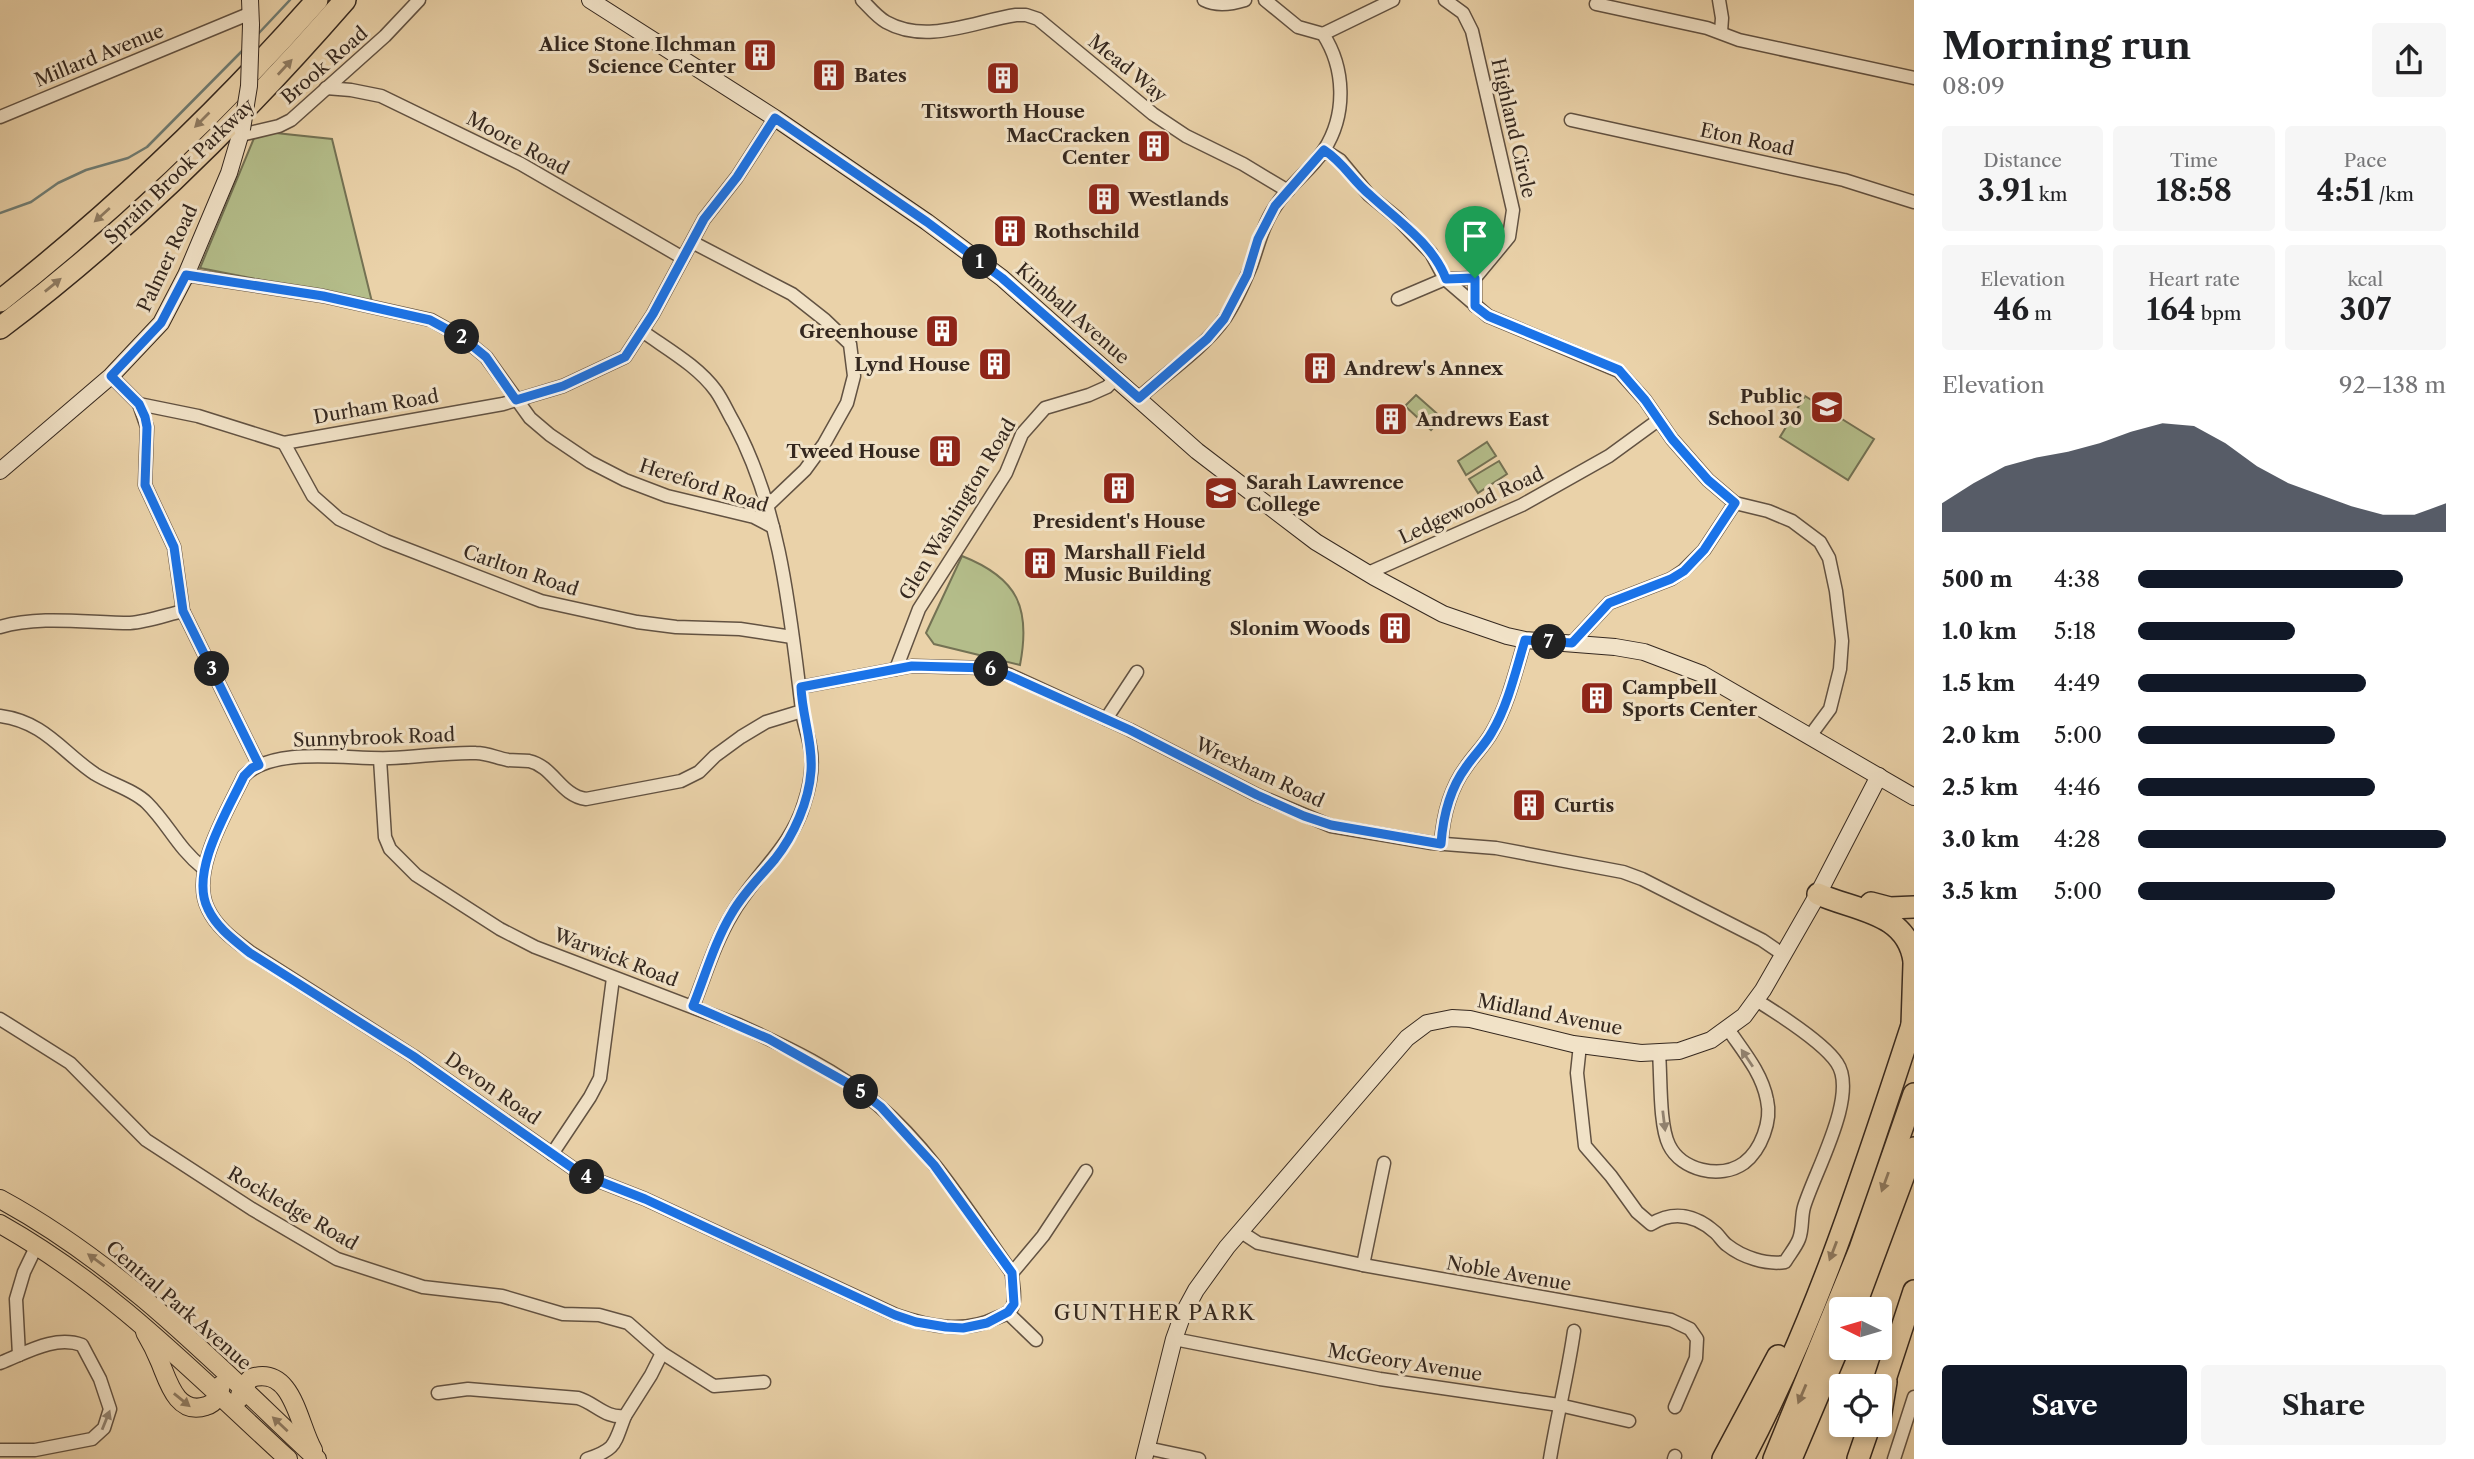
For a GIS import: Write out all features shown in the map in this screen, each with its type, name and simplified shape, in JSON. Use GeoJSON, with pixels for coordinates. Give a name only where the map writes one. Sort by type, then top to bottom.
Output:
{"type":"FeatureCollection","features":[{"type":"Feature","properties":{"kind":"highway","name":"Sprain Brook Parkway"},"geometry":{"type":"LineString","coordinates":[[0,301],[82,232],[161,160],[254,68],[317,0]]}},
{"type":"Feature","properties":{"kind":"highway","name":"Sprain Brook Parkway"},"geometry":{"type":"LineString","coordinates":[[0,328],[88,256],[193,160],[269,84],[345,0]]}},
{"type":"Feature","properties":{"kind":"highway"},"geometry":{"type":"LineString","coordinates":[[1821,889],[1881,906],[1914,907]]}},
{"type":"Feature","properties":{"kind":"highway"},"geometry":{"type":"LineString","coordinates":[[1743,1459],[1782,1378],[1823,1279],[1913,1022],[1914,962],[1907,937],[1892,922],[1880,915],[1821,889]]}},
{"type":"Feature","properties":{"kind":"highway"},"geometry":{"type":"LineString","coordinates":[[1774,1459],[1860,1249],[1914,1094]]}},
{"type":"Feature","properties":{"kind":"highway"},"geometry":{"type":"LineString","coordinates":[[1859,1297],[1914,1148]]}},
{"type":"Feature","properties":{"kind":"highway"},"geometry":{"type":"LineString","coordinates":[[1723,1459],[1789,1335],[1823,1279]]}},
{"type":"Feature","properties":{"kind":"highway"},"geometry":{"type":"LineString","coordinates":[[1887,1374],[1914,1291]]}},
{"type":"Feature","properties":{"kind":"highway"},"geometry":{"type":"LineString","coordinates":[[1791,1459],[1833,1360]]}},
{"type":"Feature","properties":{"kind":"highway"},"geometry":{"type":"LineString","coordinates":[[1803,1459],[1839,1360]]}},
{"type":"Feature","properties":{"kind":"highway"},"geometry":{"type":"LineString","coordinates":[[1888,1374],[1889,1367]]}},
{"type":"Feature","properties":{"kind":"highway"},"geometry":{"type":"LineString","coordinates":[[1858,1459],[1866,1437]]}},
{"type":"Feature","properties":{"kind":"highway"},"geometry":{"type":"LineString","coordinates":[[1867,1459],[1873,1437]]}},
{"type":"Feature","properties":{"kind":"main road","name":"Central Park Avenue"},"geometry":{"type":"LineString","coordinates":[[0,1199],[52,1230],[112,1272],[174,1323],[318,1459]]}},
{"type":"Feature","properties":{"kind":"main road","name":"Central Park Avenue"},"geometry":{"type":"LineString","coordinates":[[0,1224],[37,1245],[94,1284],[138,1320],[288,1459]]}},
{"type":"Feature","properties":{"kind":"main road"},"geometry":{"type":"LineString","coordinates":[[138,1320],[179,1401],[198,1408],[210,1405],[219,1395],[221,1368]]}},
{"type":"Feature","properties":{"kind":"main road"},"geometry":{"type":"LineString","coordinates":[[242,1417],[239,1402],[242,1388],[251,1378],[271,1376],[282,1382],[318,1459]]}},
{"type":"Feature","properties":{"kind":"street","name":"Brook Road"},"geometry":{"type":"LineString","coordinates":[[241,132],[279,126],[291,120],[385,36],[419,0]]}},
{"type":"Feature","properties":{"kind":"street","name":"Kimball Avenue"},"geometry":{"type":"LineString","coordinates":[[590,0],[775,118],[927,222],[1002,278],[1197,451],[1316,542],[1443,614],[1525,640],[1644,652],[1702,674],[1914,797]]}},
{"type":"Feature","properties":{"kind":"street","name":"Mead Way"},"geometry":{"type":"LineString","coordinates":[[862,0],[886,22],[918,31],[936,32],[1016,15],[1038,19],[1153,114],[1186,136],[1243,164],[1289,191]]}},
{"type":"Feature","properties":{"kind":"street"},"geometry":{"type":"LineString","coordinates":[[1204,0],[1226,4],[1245,0]]}},
{"type":"Feature","properties":{"kind":"street"},"geometry":{"type":"LineString","coordinates":[[1265,0],[1298,27],[1323,34],[1393,0]]}},
{"type":"Feature","properties":{"kind":"street","name":"Highland Circle"},"geometry":{"type":"LineString","coordinates":[[1445,0],[1463,13],[1472,31],[1513,210],[1509,237],[1475,278]]}},
{"type":"Feature","properties":{"kind":"street"},"geometry":{"type":"LineString","coordinates":[[1718,0],[1722,18],[1721,32]]}},
{"type":"Feature","properties":{"kind":"street"},"geometry":{"type":"LineString","coordinates":[[1596,4],[1721,32],[1739,40],[1914,78]]}},
{"type":"Feature","properties":{"kind":"street","name":"Millard Avenue"},"geometry":{"type":"LineString","coordinates":[[0,117],[251,13]]}},
{"type":"Feature","properties":{"kind":"street","name":"Palmer Road"},"geometry":{"type":"LineString","coordinates":[[0,471],[111,376],[161,323],[186,275],[229,173],[241,132],[250,86],[251,13]]}},
{"type":"Feature","properties":{"kind":"street"},"geometry":{"type":"LineString","coordinates":[[1139,398],[1207,339],[1224,319],[1247,275],[1258,239],[1275,206],[1324,150],[1334,129],[1341,85],[1333,50],[1323,34]]}},
{"type":"Feature","properties":{"kind":"street","name":"Moore Road"},"geometry":{"type":"LineString","coordinates":[[326,88],[381,96],[521,164],[684,258]]}},
{"type":"Feature","properties":{"kind":"street","name":"Durham Road"},"geometry":{"type":"LineString","coordinates":[[291,442],[516,400],[563,386],[625,357],[704,219],[737,177],[775,118]]}},
{"type":"Feature","properties":{"kind":"street","name":"Eton Road"},"geometry":{"type":"LineString","coordinates":[[1571,120],[1844,180],[1914,202]]}},
{"type":"Feature","properties":{"kind":"street"},"geometry":{"type":"LineString","coordinates":[[1334,129],[1340,160]]}},
{"type":"Feature","properties":{"kind":"street"},"geometry":{"type":"LineString","coordinates":[[1324,150],[1340,160],[1369,195],[1396,217],[1431,253],[1446,279],[1475,306],[1488,316],[1619,370],[1645,400],[1657,421],[1708,480],[1735,503],[1768,511],[1792,521],[1820,542],[1829,558],[1842,641],[1840,669],[1830,709],[1810,736]]}},
{"type":"Feature","properties":{"kind":"street"},"geometry":{"type":"LineString","coordinates":[[692,242],[792,294],[850,344],[854,376],[847,403],[806,470],[754,517]]}},
{"type":"Feature","properties":{"kind":"street","name":"Hereford Road"},"geometry":{"type":"LineString","coordinates":[[186,275],[323,296],[430,320],[463,338],[486,357],[530,418],[590,462],[625,480],[696,505],[754,517],[773,527]]}},
{"type":"Feature","properties":{"kind":"street"},"geometry":{"type":"LineString","coordinates":[[1398,299],[1446,279],[1475,278],[1475,306]]}},
{"type":"Feature","properties":{"kind":"street"},"geometry":{"type":"LineString","coordinates":[[642,331],[705,376],[718,393],[751,457],[779,555],[801,687],[802,711],[811,750],[811,773],[804,804],[777,857],[749,887],[730,915],[693,1006]]}},
{"type":"Feature","properties":{"kind":"street"},"geometry":{"type":"LineString","coordinates":[[111,376],[139,404],[147,427],[145,485],[174,547],[183,611],[259,765]]}},
{"type":"Feature","properties":{"kind":"street","name":"Glen Washington Road"},"geometry":{"type":"LineString","coordinates":[[897,669],[919,608],[1006,473],[1022,434],[1045,408],[1089,395],[1107,387],[1116,377]]}},
{"type":"Feature","properties":{"kind":"street"},"geometry":{"type":"LineString","coordinates":[[139,404],[198,416],[291,442]]}},
{"type":"Feature","properties":{"kind":"street","name":"Ledgewood Road"},"geometry":{"type":"LineString","coordinates":[[1368,573],[1522,505],[1609,456],[1657,421]]}},
{"type":"Feature","properties":{"kind":"street","name":"Carlton Road"},"geometry":{"type":"LineString","coordinates":[[291,442],[291,458],[313,496],[340,519],[386,541],[541,601],[637,622],[676,627],[740,629],[792,637]]}},
{"type":"Feature","properties":{"kind":"street"},"geometry":{"type":"LineString","coordinates":[[1572,643],[1609,603],[1671,579],[1684,571],[1704,550],[1735,503]]}},
{"type":"Feature","properties":{"kind":"street"},"geometry":{"type":"LineString","coordinates":[[0,627],[18,623],[75,621],[133,623],[183,611]]}},
{"type":"Feature","properties":{"kind":"street"},"geometry":{"type":"LineString","coordinates":[[1441,844],[1449,797],[1463,770],[1492,732],[1525,640]]}},
{"type":"Feature","properties":{"kind":"street","name":"Wrexham Road"},"geometry":{"type":"LineString","coordinates":[[801,687],[912,666],[988,668],[1106,719],[1304,816],[1331,825],[1441,844],[1496,848],[1623,872],[1642,878],[1751,934],[1784,955]]}},
{"type":"Feature","properties":{"kind":"street"},"geometry":{"type":"LineString","coordinates":[[1106,719],[1137,672]]}},
{"type":"Feature","properties":{"kind":"street","name":"Sunnybrook Road"},"geometry":{"type":"LineString","coordinates":[[259,765],[300,757],[380,759],[480,753],[511,760],[531,761],[540,765],[577,798],[586,799],[681,780],[699,772],[715,756],[766,722],[802,711]]}},
{"type":"Feature","properties":{"kind":"street"},"geometry":{"type":"LineString","coordinates":[[0,716],[50,736],[95,774],[146,801],[186,854],[203,868]]}},
{"type":"Feature","properties":{"kind":"street","name":"Warwick Road"},"geometry":{"type":"LineString","coordinates":[[380,759],[385,837],[390,849],[416,875],[500,929],[536,947],[693,1006],[769,1039],[858,1089],[881,1107],[934,1165],[1012,1273]]}},
{"type":"Feature","properties":{"kind":"street","name":"Devon Road"},"geometry":{"type":"LineString","coordinates":[[259,765],[244,776],[203,868],[207,907],[228,935],[250,953],[413,1056],[581,1174],[645,1199],[895,1315],[931,1325],[963,1328],[987,1323],[1008,1312]]}},
{"type":"Feature","properties":{"kind":"street","name":"Midland Avenue"},"geometry":{"type":"LineString","coordinates":[[1145,1453],[1174,1339],[1183,1314],[1210,1268],[1394,1051],[1414,1032],[1427,1023],[1445,1018],[1470,1019],[1580,1045],[1659,1054],[1701,1045],[1744,1016],[1756,1000],[1821,889],[1880,776]]}},
{"type":"Feature","properties":{"kind":"street"},"geometry":{"type":"LineString","coordinates":[[552,1154],[600,1078],[613,978]]}},
{"type":"Feature","properties":{"kind":"street"},"geometry":{"type":"LineString","coordinates":[[1580,1045],[1577,1073],[1585,1146],[1637,1212],[1651,1224],[1671,1215],[1696,1218],[1716,1233],[1726,1245],[1747,1257],[1776,1264],[1785,1262],[1799,1239],[1803,1209],[1829,1148],[1844,1082],[1837,1063],[1826,1050],[1756,1000]]}},
{"type":"Feature","properties":{"kind":"street","name":"Rockledge Road"},"geometry":{"type":"LineString","coordinates":[[0,1019],[70,1063],[146,1140],[252,1209],[337,1259],[423,1287],[502,1296],[563,1314],[599,1315],[628,1323],[662,1353],[715,1386],[764,1382]]}},
{"type":"Feature","properties":{"kind":"street"},"geometry":{"type":"LineString","coordinates":[[1659,1054],[1668,1144],[1677,1157],[1689,1166],[1718,1171],[1730,1169],[1743,1163],[1762,1139],[1768,1101],[1757,1073],[1728,1029]]}},
{"type":"Feature","properties":{"kind":"street"},"geometry":{"type":"LineString","coordinates":[[1363,1265],[1384,1163]]}},
{"type":"Feature","properties":{"kind":"street"},"geometry":{"type":"LineString","coordinates":[[1036,1340],[1008,1312],[1014,1304],[1012,1273],[1043,1236],[1086,1171]]}},
{"type":"Feature","properties":{"kind":"street","name":"Noble Avenue"},"geometry":{"type":"LineString","coordinates":[[1241,1231],[1258,1243],[1363,1265],[1671,1320],[1690,1329],[1697,1339],[1696,1358],[1675,1407]]}},
{"type":"Feature","properties":{"kind":"street"},"geometry":{"type":"LineString","coordinates":[[19,1355],[16,1299],[24,1272],[37,1245]]}},
{"type":"Feature","properties":{"kind":"street"},"geometry":{"type":"LineString","coordinates":[[1550,1459],[1559,1405],[1567,1384],[1574,1331]]}},
{"type":"Feature","properties":{"kind":"street","name":"McGeory Avenue"},"geometry":{"type":"LineString","coordinates":[[1174,1339],[1380,1379],[1559,1405],[1629,1421]]}},
{"type":"Feature","properties":{"kind":"street"},"geometry":{"type":"LineString","coordinates":[[0,1363],[53,1342],[69,1340],[82,1345],[100,1379],[110,1409],[104,1428],[92,1439],[35,1450],[0,1450]]}},
{"type":"Feature","properties":{"kind":"street"},"geometry":{"type":"LineString","coordinates":[[587,1459],[609,1450],[614,1445],[625,1416],[662,1353]]}},
{"type":"Feature","properties":{"kind":"street"},"geometry":{"type":"LineString","coordinates":[[438,1393],[468,1390],[578,1398],[607,1415],[616,1418],[625,1416]]}},
{"type":"Feature","properties":{"kind":"street"},"geometry":{"type":"LineString","coordinates":[[1894,1459],[1914,1397]]}},
{"type":"Feature","properties":{"kind":"street"},"geometry":{"type":"LineString","coordinates":[[1145,1453],[1199,1459]]}},
{"type":"Feature","properties":{"kind":"green space"},"geometry":{"type":"Polygon","coordinates":[[[257,131],[332,139],[372,302],[200,268],[257,131]]]}},
{"type":"Feature","properties":{"kind":"green space"},"geometry":{"type":"Polygon","coordinates":[[[1416,395],[1442,418],[1431,430],[1405,406],[1416,395]]]}},
{"type":"Feature","properties":{"kind":"green space"},"geometry":{"type":"Polygon","coordinates":[[[1805,396],[1874,439],[1848,480],[1780,437],[1805,396]]]}},
{"type":"Feature","properties":{"kind":"green space"},"geometry":{"type":"Polygon","coordinates":[[[1487,442],[1496,456],[1466,475],[1458,461],[1487,442]]]}},
{"type":"Feature","properties":{"kind":"green space"},"geometry":{"type":"Polygon","coordinates":[[[1499,461],[1507,474],[1478,493],[1469,479],[1499,461]]]}},
{"type":"Feature","properties":{"kind":"green space"},"geometry":{"type":"Polygon","coordinates":[[[962,556],[996,574],[1016,597],[1023,627],[1020,665],[934,644],[926,633],[962,556]]]}},
{"type":"Feature","properties":{"kind":"waterway"},"geometry":{"type":"LineString","coordinates":[[258,34],[290,0]]}},
{"type":"Feature","properties":{"kind":"waterway"},"geometry":{"type":"LineString","coordinates":[[0,213],[31,202],[58,183],[86,170],[128,158],[147,147],[244,49]]}},
{"type":"Feature","properties":{"kind":"place","name":"Alice Stone Ilchman Science Center"},"geometry":{"type":"Point","coordinates":[760,55]}},
{"type":"Feature","properties":{"kind":"place","name":"Bates"},"geometry":{"type":"Point","coordinates":[829,75]}},
{"type":"Feature","properties":{"kind":"place","name":"Titsworth House"},"geometry":{"type":"Point","coordinates":[1003,78]}},
{"type":"Feature","properties":{"kind":"place","name":"MacCracken Center"},"geometry":{"type":"Point","coordinates":[1154,146]}},
{"type":"Feature","properties":{"kind":"place","name":"Westlands"},"geometry":{"type":"Point","coordinates":[1104,199]}},
{"type":"Feature","properties":{"kind":"place","name":"Rothschild"},"geometry":{"type":"Point","coordinates":[1010,231]}},
{"type":"Feature","properties":{"kind":"place","name":"Greenhouse"},"geometry":{"type":"Point","coordinates":[942,331]}},
{"type":"Feature","properties":{"kind":"place","name":"Lynd House"},"geometry":{"type":"Point","coordinates":[995,364]}},
{"type":"Feature","properties":{"kind":"place","name":"Andrew's Annex"},"geometry":{"type":"Point","coordinates":[1320,368]}},
{"type":"Feature","properties":{"kind":"place","name":"Public School 30"},"geometry":{"type":"Point","coordinates":[1827,407]}},
{"type":"Feature","properties":{"kind":"place","name":"Andrews East"},"geometry":{"type":"Point","coordinates":[1391,419]}},
{"type":"Feature","properties":{"kind":"place","name":"Tweed House"},"geometry":{"type":"Point","coordinates":[945,451]}},
{"type":"Feature","properties":{"kind":"place","name":"President's House"},"geometry":{"type":"Point","coordinates":[1119,488]}},
{"type":"Feature","properties":{"kind":"place","name":"Sarah Lawrence College"},"geometry":{"type":"Point","coordinates":[1221,493]}},
{"type":"Feature","properties":{"kind":"place","name":"Marshall Field Music Building"},"geometry":{"type":"Point","coordinates":[1040,563]}},
{"type":"Feature","properties":{"kind":"place","name":"Slonim Woods"},"geometry":{"type":"Point","coordinates":[1395,628]}},
{"type":"Feature","properties":{"kind":"place","name":"Campbell Sports Center"},"geometry":{"type":"Point","coordinates":[1597,698]}},
{"type":"Feature","properties":{"kind":"place","name":"Curtis"},"geometry":{"type":"Point","coordinates":[1529,805]}},
{"type":"Feature","properties":{"kind":"district","name":"GUNTHER PARK"},"geometry":{"type":"Point","coordinates":[1155,1313]}},
{"type":"Feature","properties":{"kind":"route"},"geometry":{"type":"LineString","coordinates":[[775,118],[927,222],[1002,278],[1139,398],[1207,339],[1224,319],[1247,275],[1258,239],[1275,206],[1324,150],[1340,160],[1369,195],[1385,206],[1431,253],[1446,279],[1475,278],[1475,306],[1488,316],[1619,370],[1645,400],[1672,439],[1708,480],[1735,503],[1704,550],[1684,571],[1671,579],[1609,603],[1591,619],[1572,643],[1525,640],[1492,732],[1463,770],[1449,797],[1441,844],[1331,825],[1304,816],[1130,730],[988,668],[912,666],[801,687],[802,711],[811,750],[811,773],[804,804],[777,857],[749,887],[730,915],[693,1006],[769,1039],[858,1089],[881,1107],[917,1145],[1012,1273],[1014,1304],[1008,1312],[987,1323],[963,1328],[946,1327],[895,1315],[645,1199],[581,1174],[413,1056],[250,953],[228,935],[207,907],[203,868],[244,776],[259,765],[183,611],[174,547],[145,485],[145,417],[139,404],[111,376],[161,323],[186,275],[323,296],[430,320],[463,338],[486,357],[516,400],[563,386],[625,357],[653,314],[704,219],[737,177],[775,118]]}}]}
